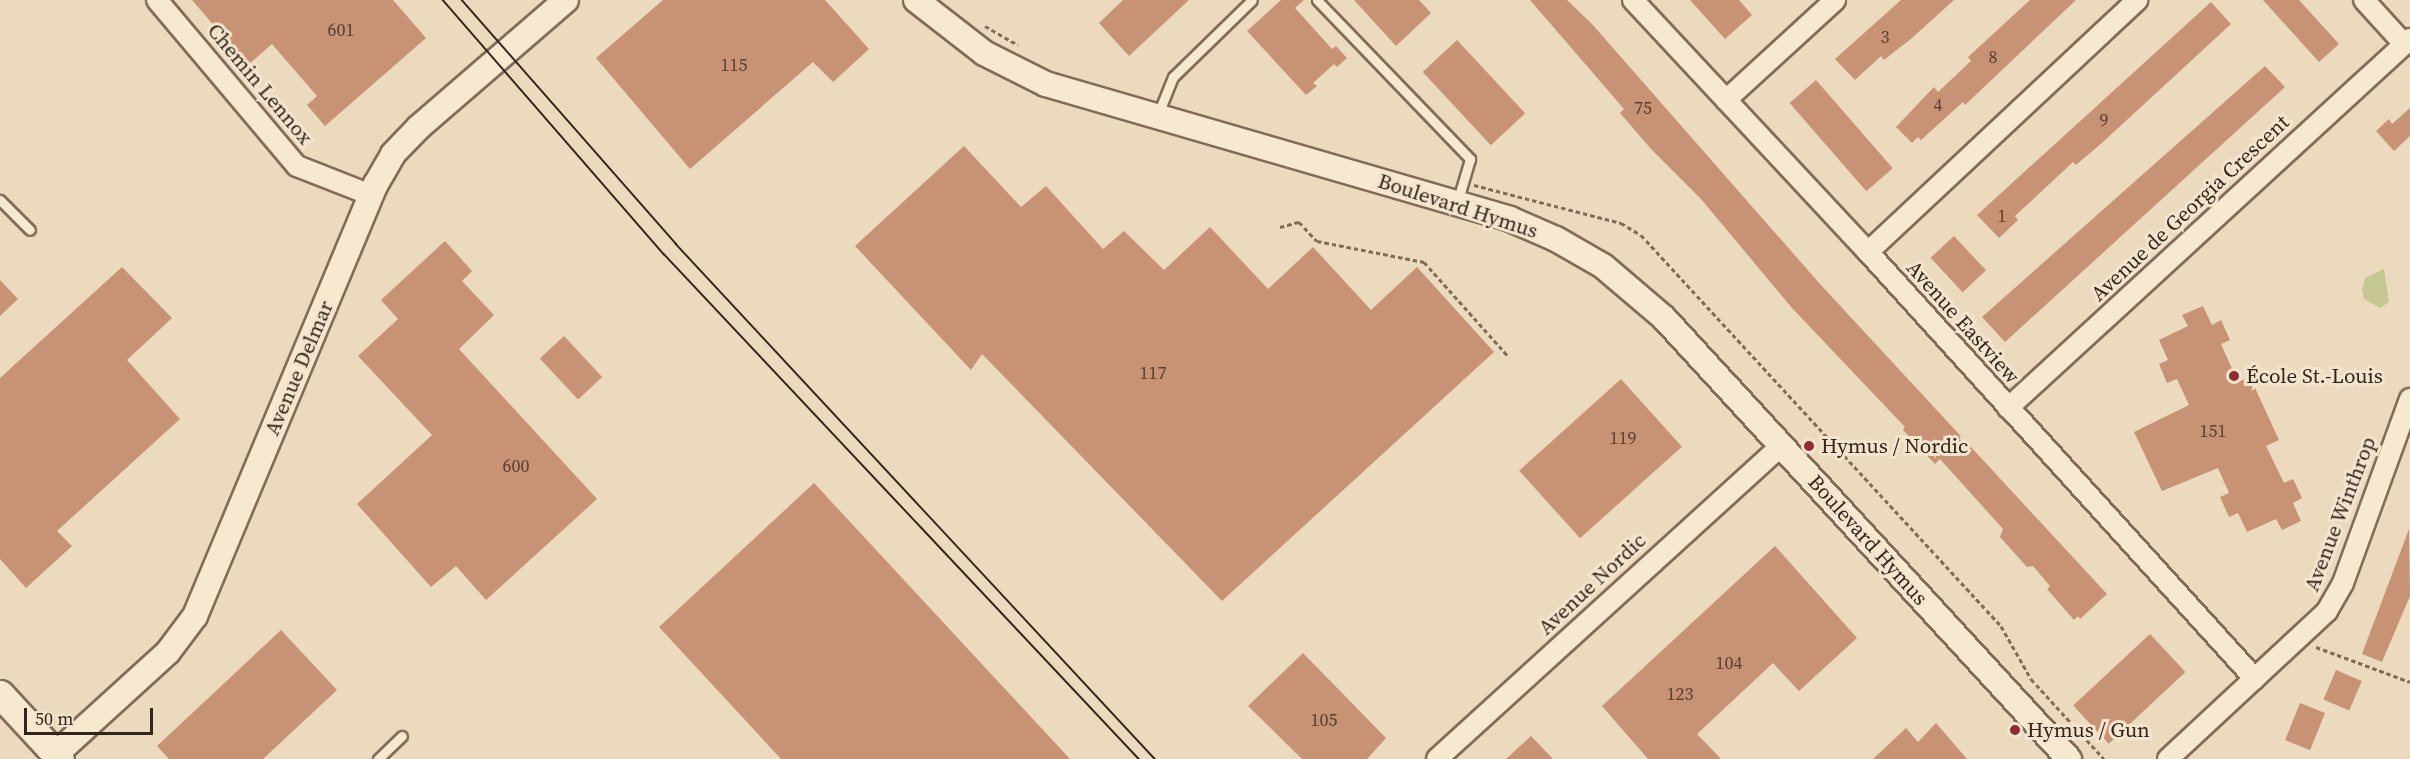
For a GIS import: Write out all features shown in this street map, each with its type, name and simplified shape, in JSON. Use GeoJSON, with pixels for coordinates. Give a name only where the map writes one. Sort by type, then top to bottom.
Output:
{"type":"FeatureCollection","features":[{"type":"Feature","properties":{"kind":"main road"},"geometry":{"type":"LineString","coordinates":[[0,694],[58,757]]}},
{"type":"Feature","properties":{"kind":"street","name":"Chemin Lennox"},"geometry":{"type":"LineString","coordinates":[[157,0],[297,165],[371,195]]}},
{"type":"Feature","properties":{"kind":"street","name":"Avenue Delmar"},"geometry":{"type":"LineString","coordinates":[[58,757],[168,652],[195,616],[386,164],[408,137],[566,0]]}},
{"type":"Feature","properties":{"kind":"street","name":"Boulevard Hymus"},"geometry":{"type":"LineString","coordinates":[[916,0],[968,42],[1023,74],[1078,96],[1457,203],[1548,235],[1616,275],[1664,318],[1782,445],[2058,755]]}},
{"type":"Feature","properties":{"kind":"street","name":"Avenue Eastview"},"geometry":{"type":"LineString","coordinates":[[1633,0],[1868,252],[2255,679]]}},
{"type":"Feature","properties":{"kind":"street"},"geometry":{"type":"LineString","coordinates":[[1726,100],[1835,0]]}},
{"type":"Feature","properties":{"kind":"street"},"geometry":{"type":"LineString","coordinates":[[1868,252],[2137,0]]}},
{"type":"Feature","properties":{"kind":"street","name":"Avenue de Georgia Crescent"},"geometry":{"type":"LineString","coordinates":[[2008,408],[2407,42],[2364,0]]}},
{"type":"Feature","properties":{"kind":"street","name":"Avenue Winthrop"},"geometry":{"type":"LineString","coordinates":[[2168,759],[2327,611],[2343,583],[2410,399]]}},
{"type":"Feature","properties":{"kind":"street","name":"Avenue Nordic"},"geometry":{"type":"LineString","coordinates":[[1437,759],[1782,445]]}},
{"type":"Feature","properties":{"kind":"lane"},"geometry":{"type":"LineString","coordinates":[[1157,118],[1173,77],[1252,0]]}},
{"type":"Feature","properties":{"kind":"lane"},"geometry":{"type":"LineString","coordinates":[[1317,0],[1470,159],[1457,203]]}},
{"type":"Feature","properties":{"kind":"lane"},"geometry":{"type":"LineString","coordinates":[[0,200],[30,230]]}},
{"type":"Feature","properties":{"kind":"lane"},"geometry":{"type":"LineString","coordinates":[[378,759],[402,736]]}},
{"type":"Feature","properties":{"kind":"path"},"geometry":{"type":"LineString","coordinates":[[993,31],[1026,50]]}},
{"type":"Feature","properties":{"kind":"path","name":"Boulevard Hymus"},"geometry":{"type":"LineString","coordinates":[[1474,185],[1621,223],[1641,235],[2001,626],[2031,679],[2104,759]]}},
{"type":"Feature","properties":{"kind":"path"},"geometry":{"type":"LineString","coordinates":[[1280,227],[1299,222],[1317,241],[1424,262],[1508,356]]}},
{"type":"Feature","properties":{"kind":"path"},"geometry":{"type":"LineString","coordinates":[[2313,645],[2410,682]]}},
{"type":"Feature","properties":{"kind":"green space"},"geometry":{"type":"Polygon","coordinates":[[[2384,269],[2389,302],[2380,308],[2364,299],[2362,290],[2365,278],[2384,269]]]}},
{"type":"Feature","properties":{"kind":"building"},"geometry":{"type":"Polygon","coordinates":[[[192,0],[393,0],[426,38],[325,126],[307,105],[317,96],[272,44],[248,65],[192,0]]]}},
{"type":"Feature","properties":{"kind":"building"},"geometry":{"type":"Polygon","coordinates":[[[663,0],[825,0],[869,49],[833,82],[813,62],[690,169],[596,58],[663,0]]]}},
{"type":"Feature","properties":{"kind":"building"},"geometry":{"type":"Polygon","coordinates":[[[1123,0],[1189,0],[1129,56],[1099,23],[1123,0]]]}},
{"type":"Feature","properties":{"kind":"building"},"geometry":{"type":"Polygon","coordinates":[[[1281,0],[1304,0],[1295,8],[1332,49],[1336,46],[1347,58],[1337,67],[1334,64],[1313,83],[1317,86],[1306,95],[1247,31],[1281,0]]]}},
{"type":"Feature","properties":{"kind":"building"},"geometry":{"type":"Polygon","coordinates":[[[1354,0],[1419,0],[1431,13],[1396,46],[1354,0]]]}},
{"type":"Feature","properties":{"kind":"building"},"geometry":{"type":"Polygon","coordinates":[[[1530,0],[1567,0],[1592,24],[1820,284],[2107,594],[2080,619],[2078,616],[2074,620],[2047,589],[2050,586],[2033,566],[2027,567],[2000,537],[2003,529],[1940,459],[1935,464],[1903,430],[1905,427],[1792,308],[1701,199],[1651,149],[1620,113],[1624,109],[1530,0]]]}},
{"type":"Feature","properties":{"kind":"building"},"geometry":{"type":"Polygon","coordinates":[[[1690,0],[1739,0],[1752,15],[1725,39],[1690,0]]]}},
{"type":"Feature","properties":{"kind":"building"},"geometry":{"type":"Polygon","coordinates":[[[1901,0],[1954,0],[1912,38],[1884,60],[1881,56],[1855,80],[1835,59],[1901,0]]]}},
{"type":"Feature","properties":{"kind":"building"},"geometry":{"type":"Polygon","coordinates":[[[2030,0],[2076,0],[1965,105],[1963,102],[1921,140],[1918,137],[1912,143],[1896,127],[1934,87],[1938,92],[1971,61],[1968,57],[2030,0]]]}},
{"type":"Feature","properties":{"kind":"building"},"geometry":{"type":"Polygon","coordinates":[[[2263,0],[2299,0],[2339,44],[2319,62],[2263,0]]]}},
{"type":"Feature","properties":{"kind":"building"},"geometry":{"type":"Polygon","coordinates":[[[2211,2],[2231,24],[2103,142],[2076,165],[2073,162],[2015,216],[2018,220],[1999,238],[1977,215],[2211,2]]]}},
{"type":"Feature","properties":{"kind":"building"},"geometry":{"type":"Polygon","coordinates":[[[1457,40],[1525,113],[1491,145],[1423,72],[1457,40]]]}},
{"type":"Feature","properties":{"kind":"building"},"geometry":{"type":"Polygon","coordinates":[[[2265,66],[2285,87],[2005,342],[1982,317],[2265,66]]]}},
{"type":"Feature","properties":{"kind":"building"},"geometry":{"type":"Polygon","coordinates":[[[1816,80],[1893,168],[1866,191],[1790,103],[1816,80]]]}},
{"type":"Feature","properties":{"kind":"building"},"geometry":{"type":"Polygon","coordinates":[[[2410,108],[2410,136],[2394,151],[2376,131],[2389,119],[2392,124],[2410,108]]]}},
{"type":"Feature","properties":{"kind":"building"},"geometry":{"type":"Polygon","coordinates":[[[964,146],[1021,207],[1046,186],[1103,249],[1124,231],[1164,270],[1210,227],[1268,289],[1313,247],[1371,310],[1417,267],[1494,352],[1222,601],[982,354],[971,370],[855,246],[964,146]]]}},
{"type":"Feature","properties":{"kind":"building"},"geometry":{"type":"Polygon","coordinates":[[[1954,236],[1986,270],[1963,292],[1931,258],[1954,236]]]}},
{"type":"Feature","properties":{"kind":"building"},"geometry":{"type":"Polygon","coordinates":[[[445,241],[472,271],[462,281],[494,315],[459,349],[597,499],[486,600],[456,566],[431,587],[357,504],[432,435],[358,356],[398,319],[381,300],[445,241]]]}},
{"type":"Feature","properties":{"kind":"building"},"geometry":{"type":"Polygon","coordinates":[[[122,267],[172,318],[127,360],[180,419],[57,531],[72,546],[26,588],[0,559],[0,378],[122,267]]]}},
{"type":"Feature","properties":{"kind":"building"},"geometry":{"type":"Polygon","coordinates":[[[0,280],[18,299],[0,316],[0,280]]]}},
{"type":"Feature","properties":{"kind":"building"},"geometry":{"type":"Polygon","coordinates":[[[2203,306],[2212,325],[2221,320],[2230,340],[2221,344],[2238,382],[2250,377],[2279,440],[2266,446],[2284,483],[2293,479],[2302,498],[2293,503],[2301,521],[2282,530],[2276,519],[2247,532],[2238,513],[2229,517],[2220,497],[2229,493],[2218,468],[2162,491],[2134,432],[2189,405],[2177,379],[2167,383],[2159,364],[2168,360],[2159,340],[2188,326],[2182,315],[2203,306]]]}},
{"type":"Feature","properties":{"kind":"building"},"geometry":{"type":"Polygon","coordinates":[[[564,336],[602,377],[578,399],[540,359],[564,336]]]}},
{"type":"Feature","properties":{"kind":"building"},"geometry":{"type":"Polygon","coordinates":[[[1621,379],[1682,447],[1580,538],[1519,471],[1621,379]]]}},
{"type":"Feature","properties":{"kind":"building"},"geometry":{"type":"Polygon","coordinates":[[[814,483],[1070,759],[781,759],[659,627],[814,483]]]}},
{"type":"Feature","properties":{"kind":"building"},"geometry":{"type":"Polygon","coordinates":[[[2409,529],[2410,596],[2382,662],[2362,654],[2409,529]]]}},
{"type":"Feature","properties":{"kind":"building"},"geometry":{"type":"Polygon","coordinates":[[[1775,546],[1857,638],[1799,691],[1773,663],[1697,734],[1721,759],[1648,759],[1602,706],[1775,546]]]}},
{"type":"Feature","properties":{"kind":"building"},"geometry":{"type":"Polygon","coordinates":[[[281,630],[337,690],[263,759],[169,759],[157,746],[281,630]]]}},
{"type":"Feature","properties":{"kind":"building"},"geometry":{"type":"Polygon","coordinates":[[[2150,634],[2185,672],[2109,744],[2073,706],[2150,634]]]}},
{"type":"Feature","properties":{"kind":"building"},"geometry":{"type":"Polygon","coordinates":[[[1303,653],[1386,738],[1367,759],[1302,759],[1248,706],[1303,653]]]}},
{"type":"Feature","properties":{"kind":"building"},"geometry":{"type":"Polygon","coordinates":[[[2336,670],[2362,681],[2349,710],[2323,699],[2336,670]]]}},
{"type":"Feature","properties":{"kind":"building"},"geometry":{"type":"Polygon","coordinates":[[[2300,703],[2325,713],[2310,750],[2285,740],[2300,703]]]}},
{"type":"Feature","properties":{"kind":"building"},"geometry":{"type":"Polygon","coordinates":[[[1936,723],[1967,759],[1873,759],[1906,728],[1918,742],[1936,723]]]}},
{"type":"Feature","properties":{"kind":"building"},"geometry":{"type":"Polygon","coordinates":[[[1531,736],[1553,759],[1506,759],[1531,736]]]}},
{"type":"Feature","properties":{"kind":"tram line"},"geometry":{"type":"LineString","coordinates":[[443,0],[664,254],[1139,759]]}},
{"type":"Feature","properties":{"kind":"tram line"},"geometry":{"type":"LineString","coordinates":[[462,0],[676,244],[1155,759]]}},
{"type":"Feature","properties":{"kind":"place","name":"École St.-Louis"},"geometry":{"type":"Point","coordinates":[2234,376]}},
{"type":"Feature","properties":{"kind":"place","name":"Hymus / Nordic"},"geometry":{"type":"Point","coordinates":[1809,446]}},
{"type":"Feature","properties":{"kind":"place","name":"Hymus / Gun"},"geometry":{"type":"Point","coordinates":[2015,730]}}]}
